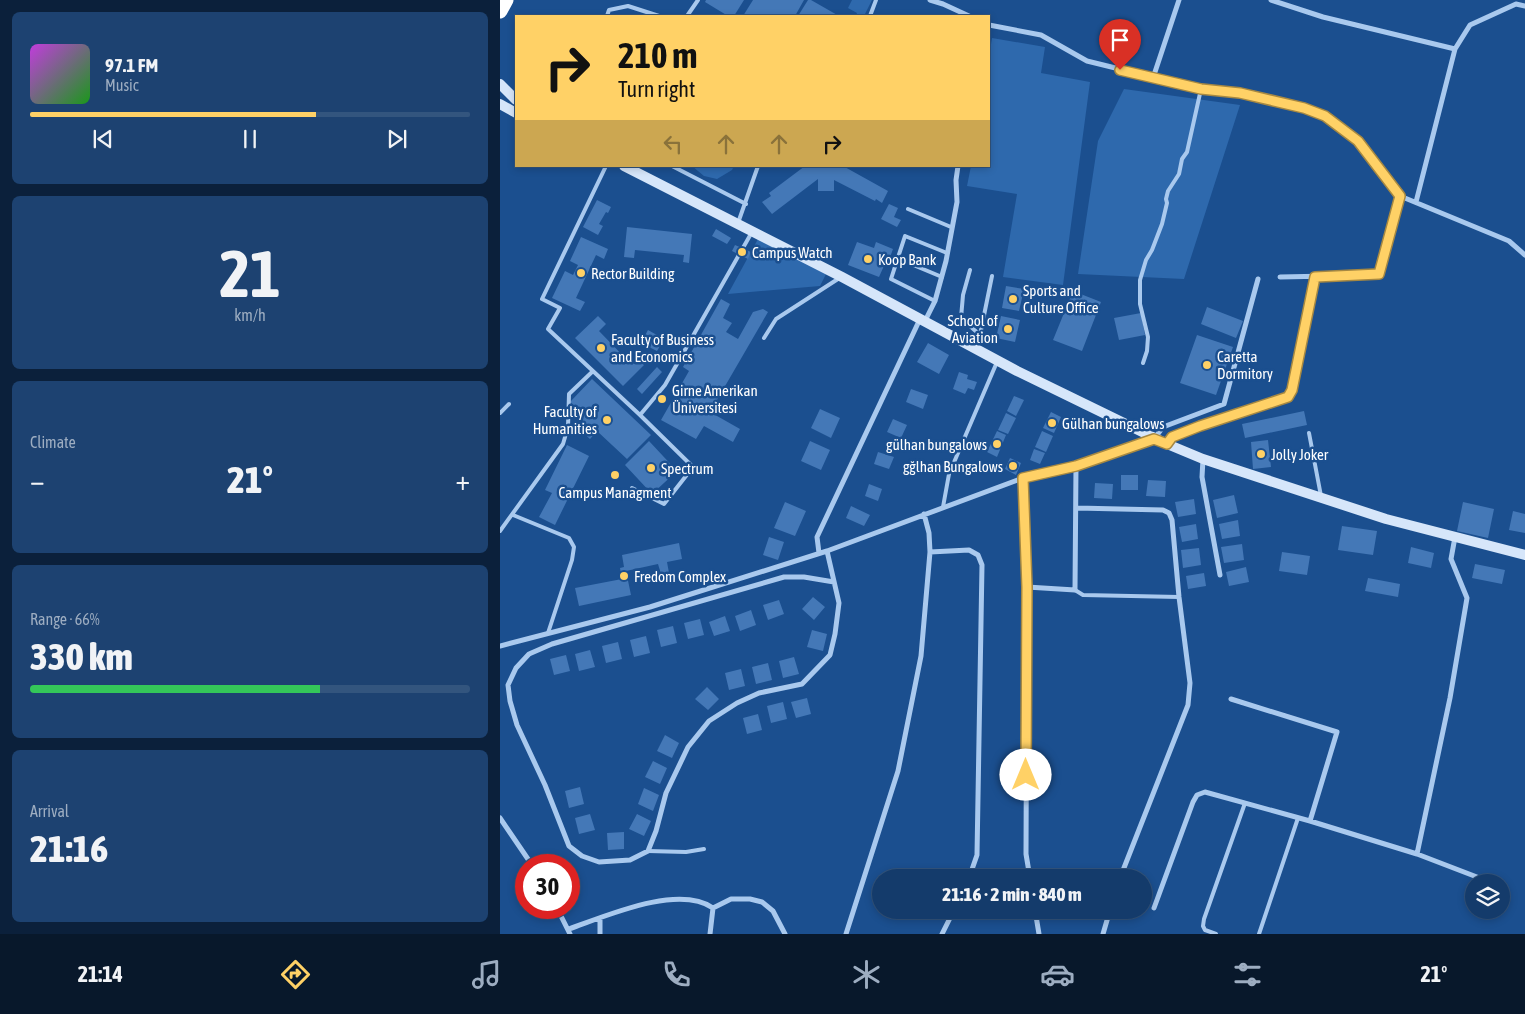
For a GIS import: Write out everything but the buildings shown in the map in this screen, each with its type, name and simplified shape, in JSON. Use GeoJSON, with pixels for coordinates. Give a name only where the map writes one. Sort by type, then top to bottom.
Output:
{"type":"FeatureCollection","features":[{"type":"Feature","properties":{"kind":"highway"},"geometry":{"type":"LineString","coordinates":[[500,11],[506,0]]}},
{"type":"Feature","properties":{"kind":"street"},"geometry":{"type":"LineString","coordinates":[[930,0],[944,2],[967,15]]}},
{"type":"Feature","properties":{"kind":"street"},"geometry":{"type":"LineString","coordinates":[[1152,78],[1179,0]]}},
{"type":"Feature","properties":{"kind":"street"},"geometry":{"type":"LineString","coordinates":[[1271,0],[1323,17],[1455,49]]}},
{"type":"Feature","properties":{"kind":"street"},"geometry":{"type":"LineString","coordinates":[[1416,202],[1455,49],[1470,25],[1516,4],[1525,6]]}},
{"type":"Feature","properties":{"kind":"street"},"geometry":{"type":"LineString","coordinates":[[990,25],[1041,35],[1087,61],[1201,89],[1240,93],[1304,108],[1325,116],[1358,141],[1400,196],[1509,241],[1525,255]]}},
{"type":"Feature","properties":{"kind":"street"},"geometry":{"type":"LineString","coordinates":[[500,84],[515,99]]}},
{"type":"Feature","properties":{"kind":"street"},"geometry":{"type":"LineString","coordinates":[[500,104],[515,112]]}},
{"type":"Feature","properties":{"kind":"street"},"geometry":{"type":"LineString","coordinates":[[626,167],[842,277],[997,361],[1154,439],[1203,459],[1386,519],[1525,555]]}},
{"type":"Feature","properties":{"kind":"street"},"geometry":{"type":"LineString","coordinates":[[819,553],[817,537],[923,320],[935,301],[942,277],[957,202],[956,180],[958,167]]}},
{"type":"Feature","properties":{"kind":"street"},"geometry":{"type":"LineString","coordinates":[[1280,277],[1379,274],[1400,196]]}},
{"type":"Feature","properties":{"kind":"street"},"geometry":{"type":"LineString","coordinates":[[1167,444],[1172,437],[1200,426],[1288,397],[1292,390],[1315,277]]}},
{"type":"Feature","properties":{"kind":"street"},"geometry":{"type":"LineString","coordinates":[[500,646],[650,607],[827,551],[1023,478],[1076,466],[1154,439],[1163,427],[1224,404],[1258,279]]}},
{"type":"Feature","properties":{"kind":"street"},"geometry":{"type":"LineString","coordinates":[[1203,459],[1202,477],[1220,575]]}},
{"type":"Feature","properties":{"kind":"street"},"geometry":{"type":"LineString","coordinates":[[1027,587],[1075,590],[1076,466]]}},
{"type":"Feature","properties":{"kind":"street"},"geometry":{"type":"LineString","coordinates":[[1023,478],[1027,587],[1026,844],[1029,869]]}},
{"type":"Feature","properties":{"kind":"street"},"geometry":{"type":"LineString","coordinates":[[1077,508],[1162,510],[1169,512],[1172,520],[1190,683],[1188,705],[1124,869]]}},
{"type":"Feature","properties":{"kind":"street"},"geometry":{"type":"LineString","coordinates":[[846,934],[898,771],[921,656],[930,552],[929,532],[924,514]]}},
{"type":"Feature","properties":{"kind":"street"},"geometry":{"type":"LineString","coordinates":[[1417,854],[1450,698],[1467,598],[1451,559],[1455,537]]}},
{"type":"Feature","properties":{"kind":"street"},"geometry":{"type":"LineString","coordinates":[[930,552],[969,550],[978,555],[982,565],[977,855],[972,869]]}},
{"type":"Feature","properties":{"kind":"street"},"geometry":{"type":"LineString","coordinates":[[827,551],[839,603],[830,655],[802,684],[759,693],[737,703],[709,721],[688,747],[666,793],[656,831],[648,851],[630,860],[599,862],[582,856],[569,846],[545,785],[517,725],[510,701],[508,685],[516,668],[529,654],[552,644],[784,577],[804,577],[834,582]]}},
{"type":"Feature","properties":{"kind":"street"},"geometry":{"type":"LineString","coordinates":[[1231,699],[1338,732],[1310,821]]}},
{"type":"Feature","properties":{"kind":"street"},"geometry":{"type":"LineString","coordinates":[[1154,908],[1197,795],[1205,792],[1310,821],[1417,854],[1469,874]]}},
{"type":"Feature","properties":{"kind":"street"},"geometry":{"type":"LineString","coordinates":[[500,818],[525,854]]}},
{"type":"Feature","properties":{"kind":"street"},"geometry":{"type":"LineString","coordinates":[[562,919],[569,932],[632,906],[672,899],[698,900],[713,908]]}},
{"type":"Feature","properties":{"kind":"street"},"geometry":{"type":"LineString","coordinates":[[713,908],[731,899],[750,899],[762,902],[773,911],[785,934]]}},
{"type":"Feature","properties":{"kind":"street"},"geometry":{"type":"LineString","coordinates":[[710,934],[713,908]]}},
{"type":"Feature","properties":{"kind":"street"},"geometry":{"type":"LineString","coordinates":[[600,918],[600,934]]}},
{"type":"Feature","properties":{"kind":"street"},"geometry":{"type":"LineString","coordinates":[[942,934],[950,919]]}},
{"type":"Feature","properties":{"kind":"street"},"geometry":{"type":"LineString","coordinates":[[1036,919],[1039,934]]}},
{"type":"Feature","properties":{"kind":"street"},"geometry":{"type":"LineString","coordinates":[[1103,934],[1107,919]]}},
{"type":"Feature","properties":{"kind":"lane"},"geometry":{"type":"LineString","coordinates":[[689,15],[698,0]]}},
{"type":"Feature","properties":{"kind":"lane"},"geometry":{"type":"LineString","coordinates":[[870,15],[876,0]]}},
{"type":"Feature","properties":{"kind":"lane"},"geometry":{"type":"LineString","coordinates":[[607,15],[609,10],[628,6],[656,15]]}},
{"type":"Feature","properties":{"kind":"lane"},"geometry":{"type":"LineString","coordinates":[[1142,363],[1147,351],[1148,337],[1140,304],[1140,280],[1146,260],[1162,224],[1168,191],[1179,174],[1182,160],[1187,152],[1201,89]]}},
{"type":"Feature","properties":{"kind":"lane"},"geometry":{"type":"LineString","coordinates":[[606,167],[542,299],[560,308],[548,329],[694,467],[664,504],[632,488]]}},
{"type":"Feature","properties":{"kind":"lane"},"geometry":{"type":"LineString","coordinates":[[674,167],[746,204]]}},
{"type":"Feature","properties":{"kind":"lane"},"geometry":{"type":"LineString","coordinates":[[738,224],[758,167]]}},
{"type":"Feature","properties":{"kind":"lane"},"geometry":{"type":"LineString","coordinates":[[908,209],[951,227]]}},
{"type":"Feature","properties":{"kind":"lane"},"geometry":{"type":"LineString","coordinates":[[640,415],[665,385],[752,232]]}},
{"type":"Feature","properties":{"kind":"lane"},"geometry":{"type":"LineString","coordinates":[[935,301],[891,279],[905,236],[947,253]]}},
{"type":"Feature","properties":{"kind":"lane"},"geometry":{"type":"LineString","coordinates":[[899,259],[942,277]]}},
{"type":"Feature","properties":{"kind":"lane"},"geometry":{"type":"LineString","coordinates":[[970,270],[963,294],[961,318],[980,335]]}},
{"type":"Feature","properties":{"kind":"lane"},"geometry":{"type":"LineString","coordinates":[[976,350],[992,276]]}},
{"type":"Feature","properties":{"kind":"lane"},"geometry":{"type":"LineString","coordinates":[[764,338],[776,319],[842,277]]}},
{"type":"Feature","properties":{"kind":"lane"},"geometry":{"type":"LineString","coordinates":[[943,507],[949,474],[997,361]]}},
{"type":"Feature","properties":{"kind":"lane"},"geometry":{"type":"LineString","coordinates":[[500,531],[563,444],[568,427],[569,394],[592,372]]}},
{"type":"Feature","properties":{"kind":"lane"},"geometry":{"type":"LineString","coordinates":[[500,413],[509,404]]}},
{"type":"Feature","properties":{"kind":"lane"},"geometry":{"type":"LineString","coordinates":[[1309,432],[1321,498]]}},
{"type":"Feature","properties":{"kind":"lane"},"geometry":{"type":"LineString","coordinates":[[513,515],[569,538],[574,547],[572,560],[548,634]]}},
{"type":"Feature","properties":{"kind":"lane"},"geometry":{"type":"LineString","coordinates":[[1075,590],[1083,595],[1179,597]]}},
{"type":"Feature","properties":{"kind":"lane"},"geometry":{"type":"LineString","coordinates":[[1216,934],[1205,930],[1203,926],[1204,919],[1245,803]]}},
{"type":"Feature","properties":{"kind":"lane"},"geometry":{"type":"LineString","coordinates":[[1260,934],[1298,818]]}},
{"type":"Feature","properties":{"kind":"lane"},"geometry":{"type":"LineString","coordinates":[[648,851],[686,852],[704,849]]}},
{"type":"Feature","properties":{"kind":"shaded area"},"geometry":{"type":"Polygon","coordinates":[[[852,0],[872,0],[864,15],[856,15],[857,13],[848,8],[852,0]]]}},
{"type":"Feature","properties":{"kind":"shaded area"},"geometry":{"type":"Polygon","coordinates":[[[992,38],[1045,47],[1041,73],[1090,82],[1063,285],[1003,277],[1017,194],[967,186],[971,167],[990,167],[990,51],[992,38]]]}},
{"type":"Feature","properties":{"kind":"shaded area"},"geometry":{"type":"Polygon","coordinates":[[[1124,89],[1240,105],[1184,279],[1078,274],[1098,141],[1124,89]]]}},
{"type":"Feature","properties":{"kind":"shaded area"},"geometry":{"type":"Polygon","coordinates":[[[693,167],[734,167],[732,170],[717,179],[704,176],[693,167]]]}},
{"type":"Feature","properties":{"kind":"shaded area"},"geometry":{"type":"Polygon","coordinates":[[[758,239],[826,274],[820,286],[728,294],[758,239]]]}},
{"type":"Feature","properties":{"kind":"place","name":"Campus Watch"},"geometry":{"type":"Point","coordinates":[742,252]}},
{"type":"Feature","properties":{"kind":"place","name":"Koop Bank"},"geometry":{"type":"Point","coordinates":[868,259]}},
{"type":"Feature","properties":{"kind":"place","name":"Rector Building"},"geometry":{"type":"Point","coordinates":[581,273]}},
{"type":"Feature","properties":{"kind":"place","name":"Sports and Culture Office"},"geometry":{"type":"Point","coordinates":[1013,299]}},
{"type":"Feature","properties":{"kind":"place","name":"School of Aviation"},"geometry":{"type":"Point","coordinates":[1008,329]}},
{"type":"Feature","properties":{"kind":"place","name":"Faculty of Business and Economics"},"geometry":{"type":"Point","coordinates":[601,348]}},
{"type":"Feature","properties":{"kind":"place","name":"Caretta Dormitory"},"geometry":{"type":"Point","coordinates":[1207,365]}},
{"type":"Feature","properties":{"kind":"place","name":"Girne Amerikan Üniversitesi"},"geometry":{"type":"Point","coordinates":[662,399]}},
{"type":"Feature","properties":{"kind":"place","name":"Faculty of Humanities"},"geometry":{"type":"Point","coordinates":[607,420]}},
{"type":"Feature","properties":{"kind":"place","name":"Gülhan bungalows"},"geometry":{"type":"Point","coordinates":[1052,423]}},
{"type":"Feature","properties":{"kind":"place","name":"gülhan bungalows"},"geometry":{"type":"Point","coordinates":[997,444]}},
{"type":"Feature","properties":{"kind":"place","name":"Jolly Joker"},"geometry":{"type":"Point","coordinates":[1261,454]}},
{"type":"Feature","properties":{"kind":"place","name":"gğlhan Bungalows"},"geometry":{"type":"Point","coordinates":[1013,466]}},
{"type":"Feature","properties":{"kind":"place","name":"Spectrum"},"geometry":{"type":"Point","coordinates":[651,468]}},
{"type":"Feature","properties":{"kind":"place","name":"Campus Managment"},"geometry":{"type":"Point","coordinates":[615,475]}},
{"type":"Feature","properties":{"kind":"place","name":"Fredom Complex"},"geometry":{"type":"Point","coordinates":[624,576]}},
{"type":"Feature","properties":{"kind":"route"},"geometry":{"type":"LineString","coordinates":[[1026,775],[1027,587],[1023,478],[1076,466],[1154,439],[1167,444],[1172,437],[1200,426],[1288,397],[1292,390],[1315,277],[1379,274],[1400,196],[1358,141],[1325,116],[1304,108],[1240,93],[1201,89],[1120,70]]}}]}
